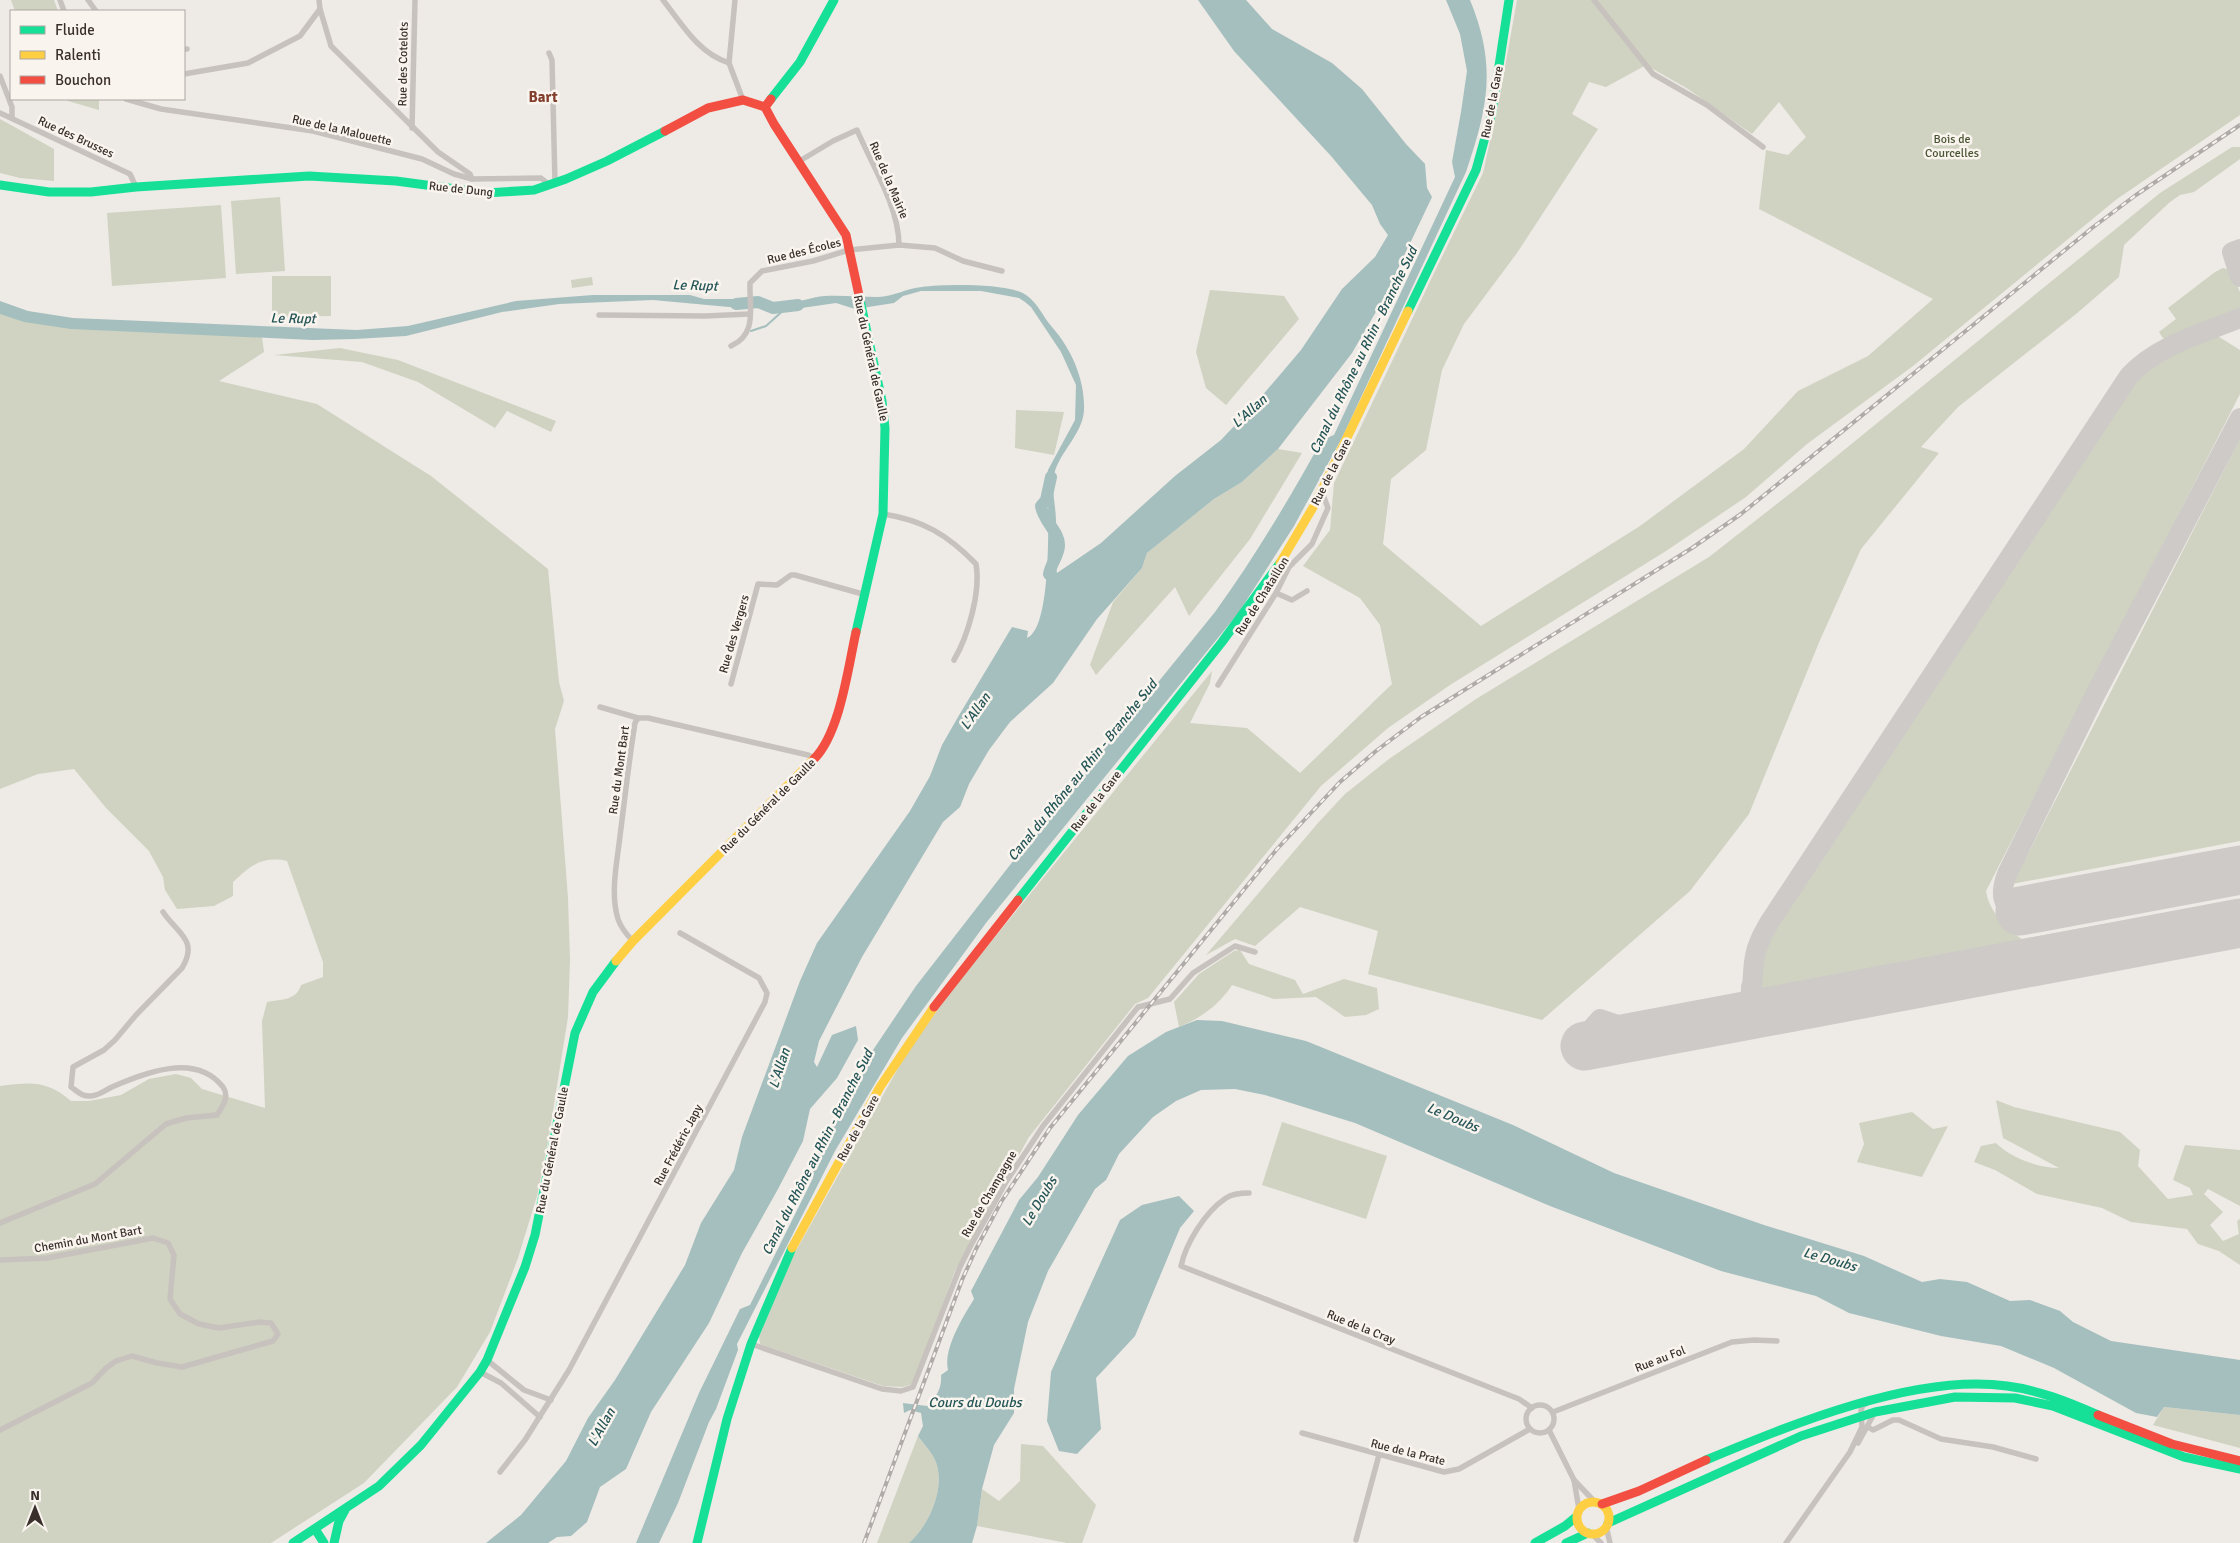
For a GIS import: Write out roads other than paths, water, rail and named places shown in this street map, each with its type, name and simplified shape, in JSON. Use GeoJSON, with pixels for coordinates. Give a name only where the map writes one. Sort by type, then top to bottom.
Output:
{"type":"FeatureCollection","features":[{"type":"Feature","properties":{"kind":"main road"},"geometry":{"type":"LineString","coordinates":[[765,106],[800,62],[834,0]]}},
{"type":"Feature","properties":{"kind":"main road","name":"Rue de la Gare"},"geometry":{"type":"LineString","coordinates":[[697,1543],[728,1419],[751,1344],[796,1238],[880,1087],[921,1024],[1222,642],[1279,565],[1322,492],[1476,170],[1492,112],[1509,0]]}},
{"type":"Feature","properties":{"kind":"main road","name":"Rue de Dung"},"geometry":{"type":"LineString","coordinates":[[0,186],[49,192],[91,192],[136,186],[309,176],[396,181],[486,193],[534,190],[607,161],[708,108],[742,100],[765,106]]}},
{"type":"Feature","properties":{"kind":"main road","name":"Rue du Général de Gaulle"},"geometry":{"type":"LineString","coordinates":[[293,1543],[378,1486],[421,1445],[480,1372],[487,1360],[526,1268],[535,1235],[575,1033],[597,986],[633,941],[815,759],[820,753],[838,714],[883,514],[885,428],[882,401],[846,235],[834,212],[798,162],[765,106]]}},
{"type":"Feature","properties":{"kind":"main road"},"geometry":{"type":"LineString","coordinates":[[1535,1543],[1565,1526],[1585,1503],[1616,1500],[1797,1423],[1859,1402],[1958,1384],[2009,1386],[2045,1395],[2163,1441],[2208,1455],[2240,1461]]}},
{"type":"Feature","properties":{"kind":"main road"},"geometry":{"type":"LineString","coordinates":[[1566,1543],[1590,1533],[1600,1532],[1607,1524],[1801,1436],[1875,1412],[1955,1396],[2015,1398],[2053,1406],[2184,1457],[2240,1469]]}},
{"type":"Feature","properties":{"kind":"main road"},"geometry":{"type":"LineString","coordinates":[[1598,1503],[1609,1514],[1607,1524]]}},
{"type":"Feature","properties":{"kind":"main road"},"geometry":{"type":"LineString","coordinates":[[334,1543],[339,1521],[346,1508]]}},
{"type":"Feature","properties":{"kind":"main road"},"geometry":{"type":"LineString","coordinates":[[1578,1513],[1581,1528],[1590,1533]]}},
{"type":"Feature","properties":{"kind":"main road"},"geometry":{"type":"LineString","coordinates":[[315,1529],[324,1543]]}},
{"type":"Feature","properties":{"kind":"street"},"geometry":{"type":"LineString","coordinates":[[319,0],[331,46],[412,128],[438,152],[470,174],[472,179]]}},
{"type":"Feature","properties":{"kind":"street","name":"Rue des Cotelots"},"geometry":{"type":"LineString","coordinates":[[412,128],[415,0]]}},
{"type":"Feature","properties":{"kind":"street"},"geometry":{"type":"LineString","coordinates":[[663,0],[697,44],[715,58],[729,63]]}},
{"type":"Feature","properties":{"kind":"street"},"geometry":{"type":"LineString","coordinates":[[735,0],[729,63],[742,100]]}},
{"type":"Feature","properties":{"kind":"street"},"geometry":{"type":"LineString","coordinates":[[1594,0],[1653,74],[1707,105],[1763,147]]}},
{"type":"Feature","properties":{"kind":"street"},"geometry":{"type":"LineString","coordinates":[[185,74],[248,63],[300,36],[320,8]]}},
{"type":"Feature","properties":{"kind":"street"},"geometry":{"type":"LineString","coordinates":[[548,52],[552,60],[551,183]]}},
{"type":"Feature","properties":{"kind":"street"},"geometry":{"type":"LineString","coordinates":[[0,76],[12,107],[12,118]]}},
{"type":"Feature","properties":{"kind":"street","name":"Rue de la Malouette"},"geometry":{"type":"LineString","coordinates":[[130,100],[161,109],[313,131],[422,159],[454,174],[472,179],[541,178],[551,183]]}},
{"type":"Feature","properties":{"kind":"street","name":"Rue des Brusses"},"geometry":{"type":"LineString","coordinates":[[0,113],[130,174],[136,186]]}},
{"type":"Feature","properties":{"kind":"street","name":"Rue de la Mairie"},"geometry":{"type":"LineString","coordinates":[[798,162],[833,141],[857,130],[894,211],[899,230],[899,245]]}},
{"type":"Feature","properties":{"kind":"street"},"geometry":{"type":"LineString","coordinates":[[849,250],[899,245],[935,248],[964,261],[1002,271]]}},
{"type":"Feature","properties":{"kind":"street","name":"Rue des Écoles"},"geometry":{"type":"LineString","coordinates":[[731,346],[744,339],[747,335],[750,325],[750,283],[762,271],[849,250]]}},
{"type":"Feature","properties":{"kind":"street"},"geometry":{"type":"LineString","coordinates":[[599,315],[705,316],[750,311]]}},
{"type":"Feature","properties":{"kind":"street","name":"Rue de Chataillon"},"geometry":{"type":"LineString","coordinates":[[1218,685],[1276,593],[1289,568],[1312,544],[1328,508],[1322,492]]}},
{"type":"Feature","properties":{"kind":"street"},"geometry":{"type":"LineString","coordinates":[[883,514],[904,517],[925,524],[976,564],[978,574],[970,618],[954,660]]}},
{"type":"Feature","properties":{"kind":"street"},"geometry":{"type":"LineString","coordinates":[[1279,565],[1289,568]]}},
{"type":"Feature","properties":{"kind":"street","name":"Rue des Vergers"},"geometry":{"type":"LineString","coordinates":[[730,684],[758,584],[777,585],[791,575],[795,575],[866,595]]}},
{"type":"Feature","properties":{"kind":"street"},"geometry":{"type":"LineString","coordinates":[[1276,593],[1292,600],[1307,591]]}},
{"type":"Feature","properties":{"kind":"street"},"geometry":{"type":"LineString","coordinates":[[600,707],[638,718]]}},
{"type":"Feature","properties":{"kind":"street","name":"Rue du Mont Bart"},"geometry":{"type":"LineString","coordinates":[[633,941],[618,921],[615,904],[615,880],[635,723],[638,718],[648,718],[726,736],[808,755],[815,759]]}},
{"type":"Feature","properties":{"kind":"street"},"geometry":{"type":"LineString","coordinates":[[0,1223],[95,1184],[166,1124],[186,1118],[217,1115],[225,1103],[225,1090],[215,1079],[195,1069],[170,1068],[138,1076],[93,1097],[82,1095],[71,1086],[73,1068],[104,1050],[182,968],[187,959],[190,950],[187,941],[163,912]]}},
{"type":"Feature","properties":{"kind":"street","name":"Rue Frédéric Japy"},"geometry":{"type":"LineString","coordinates":[[500,1472],[525,1440],[573,1363],[765,1002],[766,993],[759,978],[680,933]]}},
{"type":"Feature","properties":{"kind":"street","name":"Rue de Champagne"},"geometry":{"type":"LineString","coordinates":[[751,1344],[882,1389],[902,1390],[913,1387],[970,1247],[1006,1182],[1039,1131],[1068,1093],[1138,1007],[1170,999],[1193,973],[1235,946],[1255,952]]}},
{"type":"Feature","properties":{"kind":"street","name":"Rue de la Cray"},"geometry":{"type":"LineString","coordinates":[[1248,1193],[1230,1196],[1213,1210],[1188,1242],[1181,1266],[1519,1399],[1532,1408]]}},
{"type":"Feature","properties":{"kind":"street","name":"Chemin du Mont Bart"},"geometry":{"type":"LineString","coordinates":[[0,1260],[47,1258],[152,1238],[168,1243],[174,1255],[170,1299],[180,1314],[199,1324],[219,1328],[259,1322],[272,1323],[278,1334],[273,1341],[182,1366],[157,1363],[132,1356],[116,1361],[106,1368],[92,1383],[0,1430]]}},
{"type":"Feature","properties":{"kind":"street","name":"Rue au Fol"},"geometry":{"type":"LineString","coordinates":[[1553,1412],[1732,1342],[1754,1340],[1777,1342]]}},
{"type":"Feature","properties":{"kind":"street"},"geometry":{"type":"LineString","coordinates":[[487,1360],[524,1390],[551,1400]]}},
{"type":"Feature","properties":{"kind":"street"},"geometry":{"type":"LineString","coordinates":[[480,1372],[500,1383],[540,1417]]}},
{"type":"Feature","properties":{"kind":"street"},"geometry":{"type":"LineString","coordinates":[[1850,1452],[1862,1427],[1863,1406],[1912,1392]]}},
{"type":"Feature","properties":{"kind":"street"},"geometry":{"type":"LineString","coordinates":[[1541,1405],[1553,1412],[1554,1424],[1549,1430],[1537,1433],[1527,1425],[1526,1415],[1532,1408],[1541,1405]]}},
{"type":"Feature","properties":{"kind":"street"},"geometry":{"type":"LineString","coordinates":[[1786,1543],[1858,1443],[1875,1412]]}},
{"type":"Feature","properties":{"kind":"street"},"geometry":{"type":"LineString","coordinates":[[1868,1427],[1873,1430],[1898,1420],[1942,1439],[1993,1447],[2036,1459]]}},
{"type":"Feature","properties":{"kind":"street","name":"Rue de la Prate"},"geometry":{"type":"LineString","coordinates":[[1302,1433],[1378,1456],[1438,1471],[1453,1471],[1530,1429]]}},
{"type":"Feature","properties":{"kind":"street"},"geometry":{"type":"LineString","coordinates":[[1549,1430],[1574,1480],[1578,1513]]}},
{"type":"Feature","properties":{"kind":"street"},"geometry":{"type":"LineString","coordinates":[[1356,1540],[1378,1456]]}},
{"type":"Feature","properties":{"kind":"street"},"geometry":{"type":"LineString","coordinates":[[1574,1480],[1598,1503]]}},
{"type":"Feature","properties":{"kind":"street"},"geometry":{"type":"LineString","coordinates":[[1607,1524],[1610,1543]]}},
{"type":"Feature","properties":{"kind":"street"},"geometry":{"type":"LineString","coordinates":[[1590,1533],[1601,1543]]}},
{"type":"Feature","properties":{"kind":"water","name":"L'Allan"},"geometry":{"type":"Polygon","coordinates":[[[1198,0],[1246,0],[1272,29],[1332,63],[1362,89],[1406,144],[1425,164],[1427,188],[1432,197],[1384,298],[1352,353],[1278,449],[1242,482],[1214,499],[1147,553],[1142,568],[1097,619],[1053,683],[1010,722],[989,750],[969,784],[960,807],[943,822],[862,957],[819,1041],[814,1062],[817,1067],[832,1035],[856,1026],[858,1040],[837,1078],[810,1109],[803,1141],[742,1253],[709,1323],[651,1412],[626,1469],[600,1487],[587,1522],[571,1536],[557,1537],[548,1543],[486,1543],[521,1515],[566,1461],[588,1418],[615,1380],[685,1265],[701,1223],[734,1170],[742,1137],[800,981],[817,943],[910,811],[930,776],[942,745],[1012,627],[1028,631],[1027,638],[1035,630],[1041,615],[1045,595],[1048,548],[1048,494],[1046,479],[1048,470],[1075,420],[1076,385],[1061,352],[1031,307],[1019,298],[981,291],[921,291],[903,296],[894,303],[855,309],[836,303],[781,311],[780,303],[825,296],[884,297],[916,288],[945,285],[976,285],[1006,288],[1018,291],[1030,298],[1066,345],[1080,377],[1084,399],[1083,419],[1080,427],[1054,475],[1057,573],[1101,543],[1175,476],[1221,440],[1301,350],[1342,289],[1375,257],[1388,235],[1380,224],[1372,205],[1331,156],[1234,51],[1198,0]]]}},
{"type":"Feature","properties":{"kind":"water"},"geometry":{"type":"Polygon","coordinates":[[[1446,0],[1470,0],[1484,46],[1486,86],[1480,127],[1466,172],[1343,436],[1294,526],[1239,612],[986,923],[902,1038],[835,1151],[737,1344],[738,1350],[716,1409],[709,1422],[678,1503],[659,1543],[636,1543],[699,1393],[740,1309],[750,1305],[813,1178],[810,1169],[865,1062],[916,986],[1010,865],[1215,612],[1271,528],[1322,440],[1334,435],[1455,177],[1452,162],[1467,71],[1460,34],[1446,0]]]}},
{"type":"Feature","properties":{"kind":"water"},"geometry":{"type":"Polygon","coordinates":[[[593,295],[690,295],[704,299],[747,299],[747,305],[729,307],[653,300],[559,304],[502,312],[406,336],[312,340],[71,329],[24,322],[0,314],[0,301],[28,311],[73,318],[357,330],[408,326],[516,301],[593,295]]]}},
{"type":"Feature","properties":{"kind":"water","name":"Cours du Doubs"},"geometry":{"type":"Polygon","coordinates":[[[1197,1020],[1222,1021],[1306,1041],[1513,1125],[1614,1173],[1764,1225],[1864,1256],[1922,1282],[1940,1279],[1967,1282],[2010,1301],[2030,1300],[2060,1311],[2073,1322],[2111,1341],[2240,1360],[2240,1415],[2164,1407],[2157,1417],[2136,1413],[2054,1368],[2001,1346],[1941,1336],[1849,1313],[1816,1296],[1721,1271],[1550,1206],[1355,1123],[1265,1095],[1235,1089],[1201,1090],[1176,1101],[1153,1117],[1119,1154],[1106,1180],[1095,1189],[1048,1271],[1028,1322],[1014,1389],[1014,1413],[994,1445],[982,1489],[977,1526],[972,1543],[909,1543],[916,1536],[929,1515],[938,1492],[939,1480],[938,1468],[934,1458],[918,1436],[923,1426],[921,1413],[910,1410],[904,1413],[903,1403],[927,1406],[936,1395],[941,1384],[941,1375],[948,1370],[948,1353],[951,1343],[974,1299],[971,1291],[1019,1200],[1038,1177],[1078,1115],[1128,1056],[1166,1032],[1197,1020]]]}},
{"type":"Feature","properties":{"kind":"water"},"geometry":{"type":"Polygon","coordinates":[[[1179,1196],[1194,1211],[1180,1228],[1135,1336],[1096,1378],[1101,1429],[1077,1454],[1059,1451],[1047,1421],[1051,1372],[1120,1220],[1142,1205],[1179,1196]]]}},
{"type":"Feature","properties":{"kind":"waterway","name":"Le Rupt"},"geometry":{"type":"LineString","coordinates":[[736,304],[758,302],[773,308],[798,305]]}},
{"type":"Feature","properties":{"kind":"waterway"},"geometry":{"type":"LineString","coordinates":[[751,331],[766,326],[786,308]]}},
{"type":"Feature","properties":{"kind":"waterway","name":"Le Rupt"},"geometry":{"type":"LineString","coordinates":[[1049,574],[1058,553],[1059,545],[1041,506],[1046,500],[1051,477]]}},
{"type":"Feature","properties":{"kind":"railway"},"geometry":{"type":"LineString","coordinates":[[864,1543],[962,1280],[1001,1202],[1050,1128],[1277,849],[1340,782],[1376,751],[1421,717],[1692,548],[1741,514],[2092,228],[2136,195],[2240,125]]}},
{"type":"Feature","properties":{"kind":"district","name":"Bart"},"geometry":{"type":"Point","coordinates":[543,97]}},
{"type":"Feature","properties":{"kind":"park label","name":"Bois de Courcelles"},"geometry":{"type":"Point","coordinates":[1952,146]}},
{"type":"Feature","properties":{"kind":"water label","name":"Canal du Rhône au Rhin - Branche Sud"},"geometry":{"type":"Point","coordinates":[1363,350]}},
{"type":"Feature","properties":{"kind":"water label","name":"Canal du Rhône au Rhin - Branche Sud"},"geometry":{"type":"Point","coordinates":[1082,770]}},
{"type":"Feature","properties":{"kind":"water label","name":"Le Doubs"},"geometry":{"type":"Point","coordinates":[1453,1117]}},
{"type":"Feature","properties":{"kind":"water label","name":"Canal du Rhône au Rhin - Branche Sud"},"geometry":{"type":"Point","coordinates":[817,1152]}},
{"type":"Feature","properties":{"kind":"water label","name":"Le Doubs"},"geometry":{"type":"Point","coordinates":[1039,1201]}},
{"type":"Feature","properties":{"kind":"water label","name":"Le Doubs"},"geometry":{"type":"Point","coordinates":[1830,1259]}}]}
